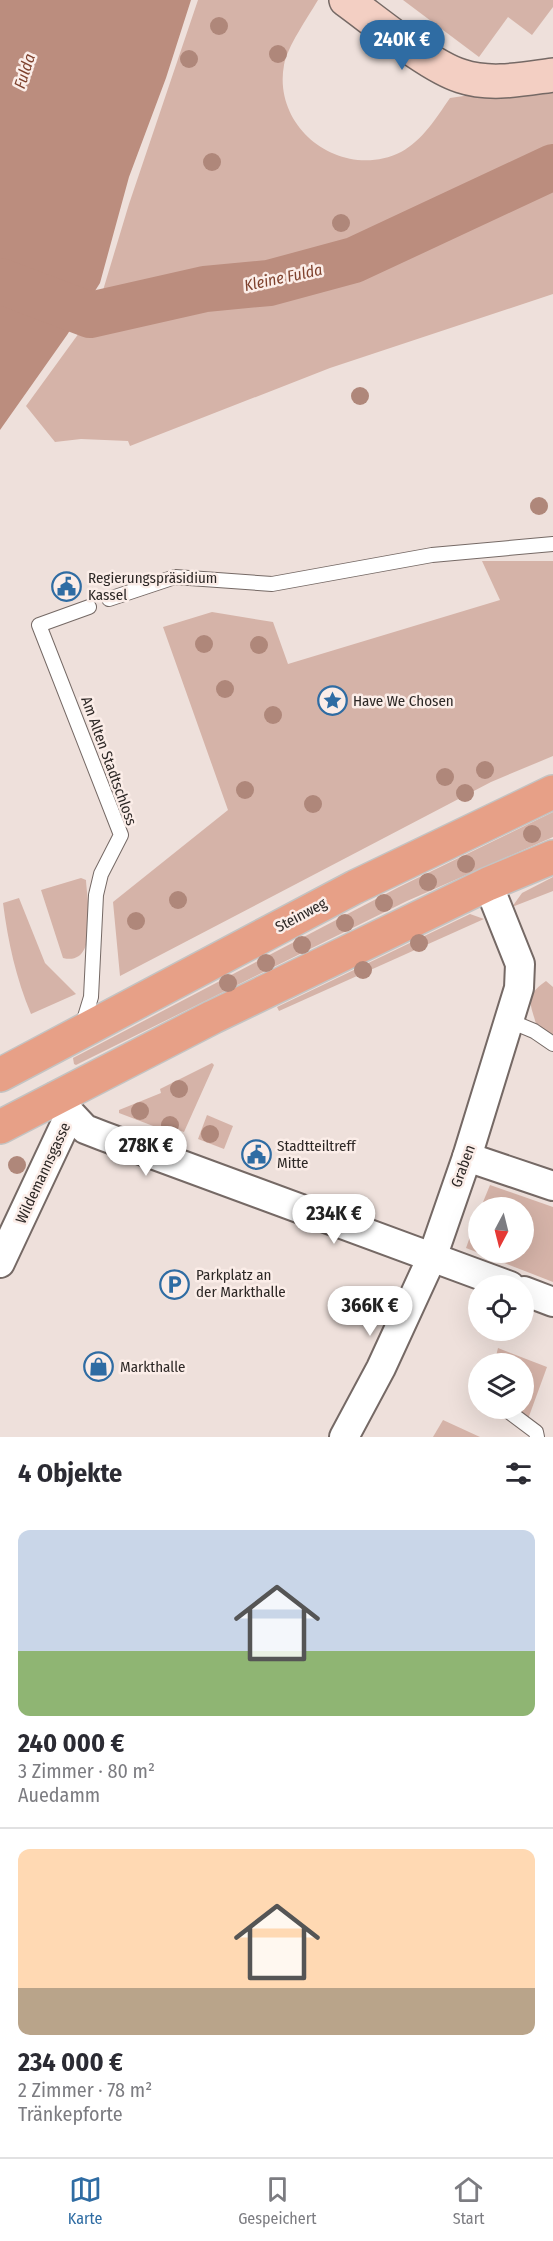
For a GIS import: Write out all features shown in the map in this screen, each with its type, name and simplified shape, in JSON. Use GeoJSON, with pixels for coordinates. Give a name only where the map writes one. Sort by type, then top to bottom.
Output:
{"type":"FeatureCollection","features":[{"type":"Feature","properties":{"kind":"main road","name":"Steinweg"},"geometry":{"type":"LineString","coordinates":[[0,1075],[355,886],[553,792]]}},
{"type":"Feature","properties":{"kind":"main road"},"geometry":{"type":"LineString","coordinates":[[0,1127],[63,1106],[213,1017],[488,884],[553,857]]}},
{"type":"Feature","properties":{"kind":"main road"},"geometry":{"type":"LineString","coordinates":[[63,1106],[46,1076],[67,1040]]}},
{"type":"Feature","properties":{"kind":"street"},"geometry":{"type":"LineString","coordinates":[[346,0],[436,64],[462,76],[502,82],[553,75]]}},
{"type":"Feature","properties":{"kind":"street","name":"Graben"},"geometry":{"type":"LineString","coordinates":[[344,1437],[381,1368],[433,1255],[467,1157],[519,988],[520,964],[488,884]]}},
{"type":"Feature","properties":{"kind":"street"},"geometry":{"type":"LineString","coordinates":[[63,1106],[86,1129],[103,1136],[483,1275]]}},
{"type":"Feature","properties":{"kind":"street","name":"Wildemannsgasse"},"geometry":{"type":"LineString","coordinates":[[0,1263],[46,1168],[63,1106]]}},
{"type":"Feature","properties":{"kind":"street"},"geometry":{"type":"LineString","coordinates":[[467,1157],[553,1186]]}},
{"type":"Feature","properties":{"kind":"street"},"geometry":{"type":"LineString","coordinates":[[534,1295],[553,1302]]}},
{"type":"Feature","properties":{"kind":"lane"},"geometry":{"type":"LineString","coordinates":[[109,599],[175,577],[272,584],[432,555],[553,544]]}},
{"type":"Feature","properties":{"kind":"lane","name":"Am Alten Stadtschloss"},"geometry":{"type":"LineString","coordinates":[[67,1040],[91,997],[96,895],[101,874],[121,835],[39,625],[89,607]]}},
{"type":"Feature","properties":{"kind":"lane"},"geometry":{"type":"LineString","coordinates":[[510,1021],[534,1031],[553,1044]]}},
{"type":"Feature","properties":{"kind":"lane"},"geometry":{"type":"LineString","coordinates":[[519,1419],[536,1432],[537,1437]]}},
{"type":"Feature","properties":{"kind":"shaded area"},"geometry":{"type":"Polygon","coordinates":[[[198,0],[318,0],[289,50],[284,65],[283,89],[289,110],[300,129],[316,144],[335,154],[357,160],[379,159],[401,152],[422,135],[450,98],[553,83],[553,159],[367,243],[295,266],[101,297],[129,204],[198,0]]]}},
{"type":"Feature","properties":{"kind":"shaded area"},"geometry":{"type":"Polygon","coordinates":[[[403,0],[553,0],[553,7],[532,35],[508,17],[479,57],[403,0]]]}},
{"type":"Feature","properties":{"kind":"shaded area"},"geometry":{"type":"Polygon","coordinates":[[[553,176],[553,294],[330,368],[130,446],[128,441],[81,439],[55,442],[26,406],[87,322],[175,305],[284,290],[340,275],[553,176]]]}},
{"type":"Feature","properties":{"kind":"shaded area"},"geometry":{"type":"Polygon","coordinates":[[[482,561],[553,561],[553,756],[491,782],[120,976],[113,902],[228,810],[163,627],[212,612],[273,622],[288,664],[500,600],[482,561]]]}},
{"type":"Feature","properties":{"kind":"shaded area"},"geometry":{"type":"Polygon","coordinates":[[[553,812],[553,837],[407,901],[74,1064],[73,1058],[399,887],[553,812]]]}},
{"type":"Feature","properties":{"kind":"shaded area"},"geometry":{"type":"Polygon","coordinates":[[[553,877],[553,891],[512,907],[522,893],[553,877]]]}},
{"type":"Feature","properties":{"kind":"shaded area"},"geometry":{"type":"Polygon","coordinates":[[[81,878],[86,880],[89,916],[87,943],[82,953],[75,958],[63,958],[41,890],[81,878]]]}},
{"type":"Feature","properties":{"kind":"shaded area"},"geometry":{"type":"Polygon","coordinates":[[[19,898],[45,963],[76,994],[31,1014],[13,960],[3,903],[19,898]]]}},
{"type":"Feature","properties":{"kind":"shaded area"},"geometry":{"type":"Polygon","coordinates":[[[470,914],[484,919],[279,1011],[277,1007],[470,914]]]}},
{"type":"Feature","properties":{"kind":"shaded area"},"geometry":{"type":"Polygon","coordinates":[[[546,981],[553,987],[553,1036],[536,1024],[530,1000],[534,991],[546,981]]]}},
{"type":"Feature","properties":{"kind":"shaded area"},"geometry":{"type":"Polygon","coordinates":[[[212,1063],[214,1065],[184,1132],[173,1128],[169,1132],[119,1113],[119,1110],[161,1093],[160,1089],[212,1063]]]}},
{"type":"Feature","properties":{"kind":"shaded area"},"geometry":{"type":"Polygon","coordinates":[[[207,1115],[233,1126],[224,1149],[198,1139],[207,1115]]]}},
{"type":"Feature","properties":{"kind":"shaded area"},"geometry":{"type":"Polygon","coordinates":[[[490,1185],[524,1197],[485,1197],[490,1185]]]}},
{"type":"Feature","properties":{"kind":"shaded area"},"geometry":{"type":"Polygon","coordinates":[[[534,1200],[553,1207],[553,1282],[504,1263],[534,1263],[534,1200]]]}},
{"type":"Feature","properties":{"kind":"shaded area"},"geometry":{"type":"Polygon","coordinates":[[[498,1348],[511,1353],[497,1353],[498,1348]]]}},
{"type":"Feature","properties":{"kind":"shaded area"},"geometry":{"type":"Polygon","coordinates":[[[534,1362],[547,1367],[534,1403],[534,1362]]]}},
{"type":"Feature","properties":{"kind":"shaded area"},"geometry":{"type":"Polygon","coordinates":[[[443,1420],[480,1437],[433,1437],[443,1420]]]}},
{"type":"Feature","properties":{"kind":"water","name":"Fulda"},"geometry":{"type":"Polygon","coordinates":[[[0,0],[191,0],[166,78],[129,177],[100,283],[67,335],[0,430],[0,0]]]}},
{"type":"Feature","properties":{"kind":"waterway","name":"Kleine Fulda"},"geometry":{"type":"LineString","coordinates":[[0,281],[90,315],[205,289],[269,283],[354,260],[553,167]]}},
{"type":"Feature","properties":{"kind":"place","name":"Regierungspräsidium Kassel"},"geometry":{"type":"Point","coordinates":[67,587]}},
{"type":"Feature","properties":{"kind":"place","name":"Have We Chosen"},"geometry":{"type":"Point","coordinates":[332,701]}},
{"type":"Feature","properties":{"kind":"place","name":"Stadtteiltreff Mitte"},"geometry":{"type":"Point","coordinates":[256,1155]}},
{"type":"Feature","properties":{"kind":"place","name":"Parkplatz an der Markthalle"},"geometry":{"type":"Point","coordinates":[175,1284]}},
{"type":"Feature","properties":{"kind":"place","name":"Markthalle"},"geometry":{"type":"Point","coordinates":[99,1367]}}]}
